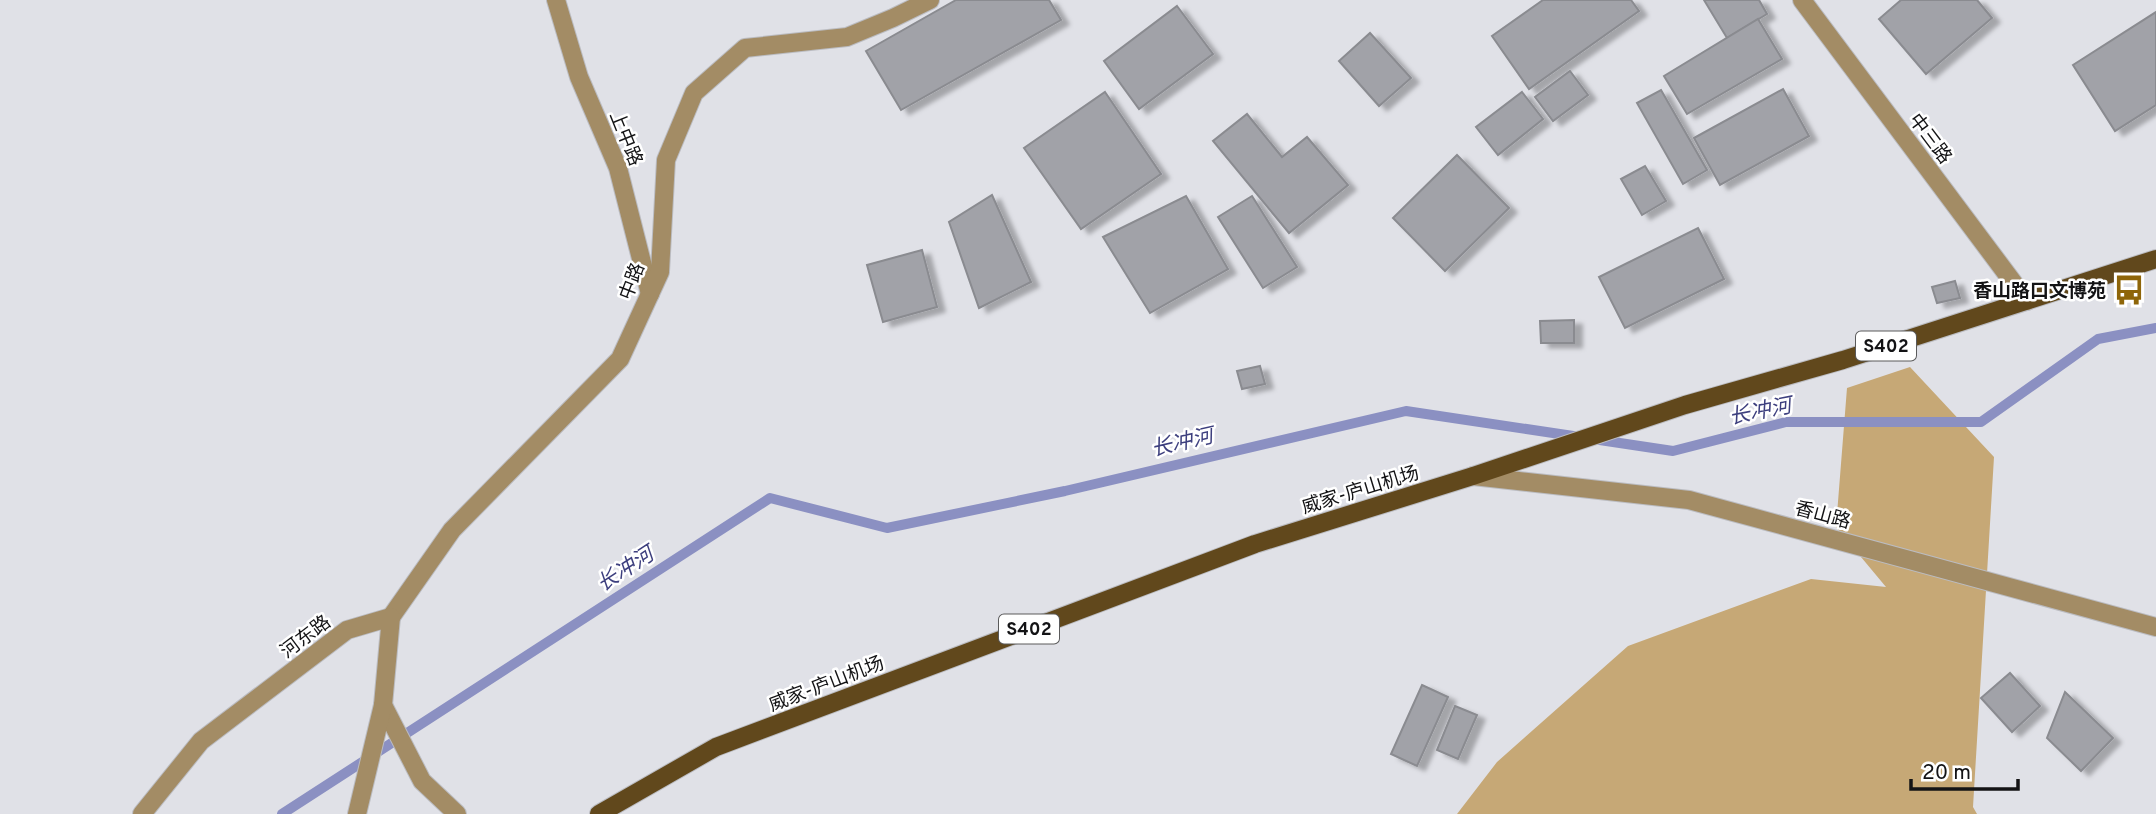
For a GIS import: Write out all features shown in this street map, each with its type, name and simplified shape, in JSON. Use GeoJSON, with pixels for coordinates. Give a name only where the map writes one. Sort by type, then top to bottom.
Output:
{"type":"FeatureCollection","features":[{"type":"Feature","properties":{"kind":"main road","name":"威家-庐山机场"},"geometry":{"type":"LineString","coordinates":[[598,814],[716,747],[1255,544],[1473,476],[1685,405],[1843,360],[2156,259]]}},
{"type":"Feature","properties":{"kind":"street","name":"上中路"},"geometry":{"type":"LineString","coordinates":[[556,0],[579,77],[618,168],[650,294]]}},
{"type":"Feature","properties":{"kind":"street","name":"中路"},"geometry":{"type":"LineString","coordinates":[[391,617],[452,530],[620,359],[660,272],[666,160],[694,93],[745,48],[847,37],[930,0]]}},
{"type":"Feature","properties":{"kind":"street","name":"中三路"},"geometry":{"type":"LineString","coordinates":[[1802,0],[2027,301]]}},
{"type":"Feature","properties":{"kind":"street","name":"香山路"},"geometry":{"type":"LineString","coordinates":[[1473,476],[1689,499],[2156,627]]}},
{"type":"Feature","properties":{"kind":"street"},"geometry":{"type":"LineString","coordinates":[[357,814],[383,705],[391,617]]}},
{"type":"Feature","properties":{"kind":"street","name":"河东路"},"geometry":{"type":"LineString","coordinates":[[142,814],[201,741],[347,630],[391,617]]}},
{"type":"Feature","properties":{"kind":"street"},"geometry":{"type":"LineString","coordinates":[[383,705],[422,781],[457,814]]}},
{"type":"Feature","properties":{"kind":"shaded area"},"geometry":{"type":"Polygon","coordinates":[[[1910,367],[1994,457],[1973,807],[1977,814],[1457,814],[1497,762],[1628,646],[1811,579],[1886,587],[1836,527],[1847,388],[1910,367]]]}},
{"type":"Feature","properties":{"kind":"building"},"geometry":{"type":"Polygon","coordinates":[[[956,0],[1049,0],[1061,20],[901,110],[866,51],[956,0]]]}},
{"type":"Feature","properties":{"kind":"building"},"geometry":{"type":"Polygon","coordinates":[[[1543,0],[1631,0],[1639,11],[1529,89],[1492,36],[1543,0]]]}},
{"type":"Feature","properties":{"kind":"building"},"geometry":{"type":"Polygon","coordinates":[[[1704,0],[1759,0],[1767,14],[1727,38],[1704,0]]]}},
{"type":"Feature","properties":{"kind":"building"},"geometry":{"type":"Polygon","coordinates":[[[1901,0],[1977,0],[1992,18],[1926,74],[1879,19],[1901,0]]]}},
{"type":"Feature","properties":{"kind":"building"},"geometry":{"type":"Polygon","coordinates":[[[1177,6],[1213,54],[1139,109],[1104,61],[1177,6]]]}},
{"type":"Feature","properties":{"kind":"building"},"geometry":{"type":"Polygon","coordinates":[[[2156,12],[2156,105],[2115,131],[2073,65],[2156,12]]]}},
{"type":"Feature","properties":{"kind":"building"},"geometry":{"type":"Polygon","coordinates":[[[1758,19],[1782,59],[1687,114],[1664,76],[1758,19]]]}},
{"type":"Feature","properties":{"kind":"building"},"geometry":{"type":"Polygon","coordinates":[[[1370,33],[1411,78],[1379,106],[1339,61],[1370,33]]]}},
{"type":"Feature","properties":{"kind":"building"},"geometry":{"type":"Polygon","coordinates":[[[1570,71],[1588,95],[1553,121],[1535,97],[1570,71]]]}},
{"type":"Feature","properties":{"kind":"building"},"geometry":{"type":"Polygon","coordinates":[[[1783,89],[1809,136],[1720,185],[1694,138],[1783,89]]]}},
{"type":"Feature","properties":{"kind":"building"},"geometry":{"type":"Polygon","coordinates":[[[1661,90],[1707,170],[1683,184],[1637,103],[1661,90]]]}},
{"type":"Feature","properties":{"kind":"building"},"geometry":{"type":"Polygon","coordinates":[[[1105,92],[1161,174],[1081,229],[1024,148],[1105,92]]]}},
{"type":"Feature","properties":{"kind":"building"},"geometry":{"type":"Polygon","coordinates":[[[1522,92],[1543,119],[1498,155],[1476,127],[1522,92]]]}},
{"type":"Feature","properties":{"kind":"building"},"geometry":{"type":"Polygon","coordinates":[[[1247,114],[1282,157],[1307,137],[1348,185],[1289,233],[1213,141],[1247,114]]]}},
{"type":"Feature","properties":{"kind":"building"},"geometry":{"type":"Polygon","coordinates":[[[1457,155],[1509,208],[1445,271],[1393,218],[1457,155]]]}},
{"type":"Feature","properties":{"kind":"building"},"geometry":{"type":"Polygon","coordinates":[[[1645,166],[1666,201],[1642,215],[1621,179],[1645,166]]]}},
{"type":"Feature","properties":{"kind":"building"},"geometry":{"type":"Polygon","coordinates":[[[992,195],[1031,282],[979,308],[949,222],[992,195]]]}},
{"type":"Feature","properties":{"kind":"building"},"geometry":{"type":"Polygon","coordinates":[[[1186,196],[1228,269],[1150,313],[1103,237],[1186,196]]]}},
{"type":"Feature","properties":{"kind":"building"},"geometry":{"type":"Polygon","coordinates":[[[1252,196],[1297,267],[1263,288],[1218,217],[1252,196]]]}},
{"type":"Feature","properties":{"kind":"building"},"geometry":{"type":"Polygon","coordinates":[[[1698,228],[1724,279],[1625,328],[1599,277],[1698,228]]]}},
{"type":"Feature","properties":{"kind":"building"},"geometry":{"type":"Polygon","coordinates":[[[922,250],[937,307],[883,322],[867,265],[922,250]]]}},
{"type":"Feature","properties":{"kind":"building"},"geometry":{"type":"Polygon","coordinates":[[[1955,281],[1960,298],[1937,303],[1932,287],[1955,281]]]}},
{"type":"Feature","properties":{"kind":"building"},"geometry":{"type":"Polygon","coordinates":[[[1574,320],[1574,343],[1541,343],[1540,321],[1574,320]]]}},
{"type":"Feature","properties":{"kind":"building"},"geometry":{"type":"Polygon","coordinates":[[[1260,366],[1265,384],[1242,389],[1237,371],[1260,366]]]}},
{"type":"Feature","properties":{"kind":"building"},"geometry":{"type":"Polygon","coordinates":[[[2010,673],[2040,706],[2012,732],[1981,698],[2010,673]]]}},
{"type":"Feature","properties":{"kind":"building"},"geometry":{"type":"Polygon","coordinates":[[[1422,685],[1448,697],[1417,766],[1391,754],[1422,685]]]}},
{"type":"Feature","properties":{"kind":"building"},"geometry":{"type":"Polygon","coordinates":[[[2065,692],[2113,738],[2081,771],[2047,738],[2065,692]]]}},
{"type":"Feature","properties":{"kind":"building"},"geometry":{"type":"Polygon","coordinates":[[[1455,706],[1477,715],[1458,759],[1437,750],[1455,706]]]}},
{"type":"Feature","properties":{"kind":"waterway","name":"长冲河"},"geometry":{"type":"LineString","coordinates":[[282,814],[770,498],[887,528],[1065,491],[1406,411],[1673,451],[1786,422],[1981,422],[2098,339],[2156,328]]}},
{"type":"Feature","properties":{"kind":"place","name":"香山路口文博苑"},"geometry":{"type":"Point","coordinates":[2129,290]}}]}
